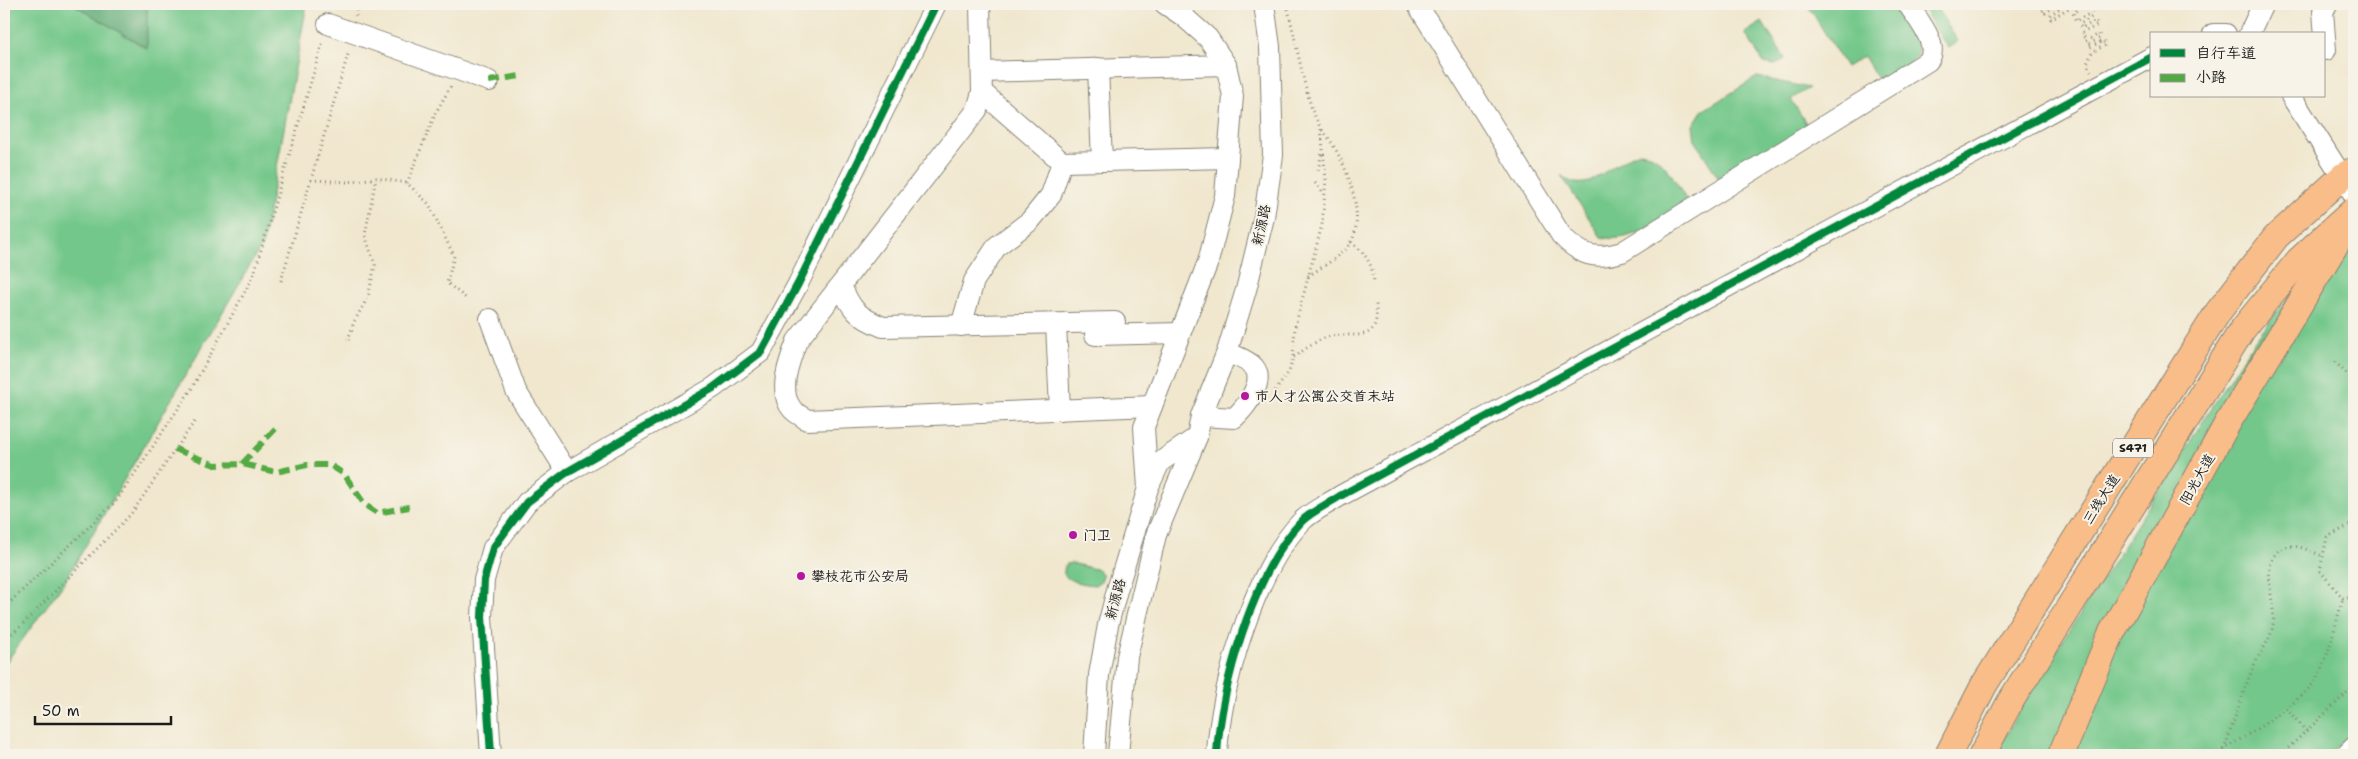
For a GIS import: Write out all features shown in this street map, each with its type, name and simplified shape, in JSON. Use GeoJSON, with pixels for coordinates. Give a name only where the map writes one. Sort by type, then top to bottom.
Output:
{"type":"FeatureCollection","features":[{"type":"Feature","properties":{"kind":"main road","name":"三线大道"},"geometry":{"type":"LineString","coordinates":[[1948,755],[1984,685],[2218,312],[2276,237],[2350,180]]}},
{"type":"Feature","properties":{"kind":"main road","name":"S471"},"geometry":{"type":"LineString","coordinates":[[1982,755],[2010,702],[2242,330],[2299,260],[2354,210]]}},
{"type":"Feature","properties":{"kind":"main road","name":"阳光大道"},"geometry":{"type":"LineString","coordinates":[[2061,755],[2111,634],[2228,424],[2354,214]]}},
{"type":"Feature","properties":{"kind":"street"},"geometry":{"type":"LineString","coordinates":[[491,755],[482,617],[484,580],[494,548],[527,502],[567,472],[713,388],[761,352],[798,284],[936,4]]}},
{"type":"Feature","properties":{"kind":"street"},"geometry":{"type":"LineString","coordinates":[[980,4],[982,92],[977,110],[797,341],[788,364],[785,388],[791,408],[808,420],[1152,406]]}},
{"type":"Feature","properties":{"kind":"street"},"geometry":{"type":"LineString","coordinates":[[1148,488],[1144,427],[1208,262],[1224,196],[1233,96],[1226,65],[1208,38],[1183,16],[1165,4]]}},
{"type":"Feature","properties":{"kind":"street","name":"新源路"},"geometry":{"type":"LineString","coordinates":[[1118,755],[1127,657],[1156,534],[1197,437],[1201,416],[1227,352],[1246,290],[1264,217],[1272,155],[1270,47],[1264,4]]}},
{"type":"Feature","properties":{"kind":"street"},"geometry":{"type":"LineString","coordinates":[[1417,4],[1561,235],[1582,252],[1595,257],[1622,252],[1928,61],[1931,57],[1932,46],[1908,4]]}},
{"type":"Feature","properties":{"kind":"street"},"geometry":{"type":"LineString","coordinates":[[2250,32],[2263,4]]}},
{"type":"Feature","properties":{"kind":"street"},"geometry":{"type":"LineString","coordinates":[[2325,32],[2323,11],[2328,4]]}},
{"type":"Feature","properties":{"kind":"street"},"geometry":{"type":"LineString","coordinates":[[328,24],[489,81]]}},
{"type":"Feature","properties":{"kind":"street"},"geometry":{"type":"LineString","coordinates":[[1217,755],[1218,734],[1231,673],[1256,592],[1277,552],[1303,520],[1349,491],[2150,58]]}},
{"type":"Feature","properties":{"kind":"street"},"geometry":{"type":"LineString","coordinates":[[982,72],[1226,65]]}},
{"type":"Feature","properties":{"kind":"street"},"geometry":{"type":"LineString","coordinates":[[1098,68],[1102,161]]}},
{"type":"Feature","properties":{"kind":"street"},"geometry":{"type":"LineString","coordinates":[[982,92],[1062,162],[1227,164]]}},
{"type":"Feature","properties":{"kind":"street"},"geometry":{"type":"LineString","coordinates":[[2292,98],[2350,180]]}},
{"type":"Feature","properties":{"kind":"street"},"geometry":{"type":"LineString","coordinates":[[961,326],[974,281],[997,246],[1030,221],[1051,195],[1062,162]]}},
{"type":"Feature","properties":{"kind":"street"},"geometry":{"type":"LineString","coordinates":[[1172,172],[1227,164]]}},
{"type":"Feature","properties":{"kind":"street"},"geometry":{"type":"LineString","coordinates":[[841,285],[849,304],[863,319],[883,327],[961,326],[1180,333]]}},
{"type":"Feature","properties":{"kind":"street"},"geometry":{"type":"LineString","coordinates":[[490,319],[516,391],[567,472]]}},
{"type":"Feature","properties":{"kind":"street"},"geometry":{"type":"LineString","coordinates":[[1057,330],[1115,322]]}},
{"type":"Feature","properties":{"kind":"street"},"geometry":{"type":"LineString","coordinates":[[1057,330],[1060,410]]}},
{"type":"Feature","properties":{"kind":"street"},"geometry":{"type":"LineString","coordinates":[[1201,416],[1234,418],[1250,399],[1257,382],[1255,368],[1227,352]]}},
{"type":"Feature","properties":{"kind":"street","name":"新源路"},"geometry":{"type":"LineString","coordinates":[[1094,755],[1099,675],[1108,625],[1148,488],[1160,462],[1197,437]]}},
{"type":"Feature","properties":{"kind":"street"},"geometry":{"type":"LineString","coordinates":[[2346,755],[2354,747]]}},
{"type":"Feature","properties":{"kind":"path"},"geometry":{"type":"LineString","coordinates":[[281,281],[354,33],[357,4]]}},
{"type":"Feature","properties":{"kind":"path"},"geometry":{"type":"LineString","coordinates":[[1287,4],[1312,110],[1321,129],[1331,140],[1352,190],[1356,223],[1351,242],[1326,265],[1308,277]]}},
{"type":"Feature","properties":{"kind":"path"},"geometry":{"type":"LineString","coordinates":[[2037,4],[2039,6],[2043,4]]}},
{"type":"Feature","properties":{"kind":"path"},"geometry":{"type":"LineString","coordinates":[[2051,4],[2042,10],[2045,14],[2057,5],[2060,8],[2049,16],[2051,19],[2075,4]]}},
{"type":"Feature","properties":{"kind":"path"},"geometry":{"type":"LineString","coordinates":[[2080,4],[2082,7],[2072,13],[2076,21],[2090,13],[2092,17],[2080,24],[2081,28],[2096,20],[2098,25],[2082,33],[2086,41],[2099,34],[2100,38],[2089,44],[2090,47],[2103,41],[2106,45],[2092,52],[2087,64],[2098,86]]}},
{"type":"Feature","properties":{"kind":"path"},"geometry":{"type":"LineString","coordinates":[[4,608],[117,500],[197,380],[253,277],[328,24]]}},
{"type":"Feature","properties":{"kind":"path"},"geometry":{"type":"LineString","coordinates":[[407,183],[436,112],[460,70]]}},
{"type":"Feature","properties":{"kind":"path"},"geometry":{"type":"LineString","coordinates":[[1271,397],[1289,372],[1293,358],[1295,327],[1322,224],[1325,166],[1321,129]]}},
{"type":"Feature","properties":{"kind":"path"},"geometry":{"type":"LineString","coordinates":[[1318,170],[1323,149]]}},
{"type":"Feature","properties":{"kind":"path"},"geometry":{"type":"LineString","coordinates":[[311,180],[348,182],[376,178],[407,183],[429,204],[454,256],[446,283],[467,299]]}},
{"type":"Feature","properties":{"kind":"path"},"geometry":{"type":"LineString","coordinates":[[348,340],[354,322],[368,297],[375,265],[365,235],[376,178]]}},
{"type":"Feature","properties":{"kind":"path"},"geometry":{"type":"LineString","coordinates":[[1315,183],[1324,194]]}},
{"type":"Feature","properties":{"kind":"path"},"geometry":{"type":"LineString","coordinates":[[1351,242],[1365,254],[1370,264],[1374,283]]}},
{"type":"Feature","properties":{"kind":"path"},"geometry":{"type":"LineString","coordinates":[[1293,358],[1327,337],[1364,336],[1370,332],[1377,319],[1376,304]]}},
{"type":"Feature","properties":{"kind":"path"},"geometry":{"type":"LineString","coordinates":[[2335,362],[2354,381]]}},
{"type":"Feature","properties":{"kind":"path"},"geometry":{"type":"LineString","coordinates":[[4,640],[20,627],[130,514],[195,421]]}},
{"type":"Feature","properties":{"kind":"path"},"geometry":{"type":"LineString","coordinates":[[2354,523],[2327,537],[2320,571],[2343,598],[2354,598]]}},
{"type":"Feature","properties":{"kind":"path"},"geometry":{"type":"LineString","coordinates":[[2224,750],[2253,668],[2269,639],[2274,625],[2274,614],[2269,590],[2270,572],[2274,557],[2283,548],[2297,546],[2323,556]]}},
{"type":"Feature","properties":{"kind":"path"},"geometry":{"type":"LineString","coordinates":[[2214,755],[2286,708],[2314,682],[2321,670],[2343,598]]}},
{"type":"Feature","properties":{"kind":"path"},"geometry":{"type":"LineString","coordinates":[[2281,755],[2354,686]]}},
{"type":"Feature","properties":{"kind":"path"},"geometry":{"type":"LineString","coordinates":[[2286,708],[2306,731]]}},
{"type":"Feature","properties":{"kind":"green space"},"geometry":{"type":"Polygon","coordinates":[[[4,4],[73,4],[146,48],[147,4],[307,4],[263,243],[65,581],[4,665],[4,4]]]}},
{"type":"Feature","properties":{"kind":"green space"},"geometry":{"type":"Polygon","coordinates":[[[73,4],[147,4],[147,48],[73,4]]]}},
{"type":"Feature","properties":{"kind":"green space"},"geometry":{"type":"Polygon","coordinates":[[[1807,4],[1895,4],[1916,38],[1918,52],[1916,59],[1880,83],[1864,56],[1846,67],[1807,4]]]}},
{"type":"Feature","properties":{"kind":"green space"},"geometry":{"type":"Polygon","coordinates":[[[1920,4],[1934,4],[1958,41],[1948,48],[1920,4]]]}},
{"type":"Feature","properties":{"kind":"green space"},"geometry":{"type":"Polygon","coordinates":[[[1762,22],[1785,59],[1774,65],[1764,63],[1745,33],[1762,22]]]}},
{"type":"Feature","properties":{"kind":"green space"},"geometry":{"type":"Polygon","coordinates":[[[1757,77],[1809,88],[1791,99],[1809,128],[1721,182],[1695,141],[1693,125],[1702,111],[1757,77]]]}},
{"type":"Feature","properties":{"kind":"green space"},"geometry":{"type":"Polygon","coordinates":[[[1640,152],[1649,154],[1663,164],[1688,203],[1635,234],[1613,238],[1601,237],[1561,175],[1574,183],[1589,182],[1640,152]]]}},
{"type":"Feature","properties":{"kind":"green space"},"geometry":{"type":"Polygon","coordinates":[[[2354,227],[2354,731],[2328,755],[1996,755],[2021,706],[2253,343],[2310,268],[2354,227]]]}},
{"type":"Feature","properties":{"kind":"green space"},"geometry":{"type":"Polygon","coordinates":[[[1071,563],[1099,570],[1103,575],[1102,580],[1095,585],[1084,584],[1067,578],[1064,570],[1066,564],[1071,563]]]}},
{"type":"Feature","properties":{"kind":"marked path"},"geometry":{"type":"LineString","coordinates":[[489,81],[520,76]]}},
{"type":"Feature","properties":{"kind":"marked path"},"geometry":{"type":"LineString","coordinates":[[242,464],[277,427]]}},
{"type":"Feature","properties":{"kind":"marked path"},"geometry":{"type":"LineString","coordinates":[[175,449],[215,465],[242,464],[276,472],[307,465],[330,465],[344,474],[365,505],[377,513],[409,507]]}},
{"type":"Feature","properties":{"kind":"cycle path"},"geometry":{"type":"LineString","coordinates":[[491,755],[482,617],[484,580],[493,548],[527,502],[567,472],[713,388],[761,352],[798,284],[936,4]]}},
{"type":"Feature","properties":{"kind":"cycle path"},"geometry":{"type":"LineString","coordinates":[[1217,755],[1225,697],[1233,664],[1255,599],[1269,569],[1285,543],[1310,514],[1340,496],[2150,58]]}},
{"type":"Feature","properties":{"kind":"place","name":"市人才公寓公交首末站"},"geometry":{"type":"Point","coordinates":[1245,396]}},
{"type":"Feature","properties":{"kind":"place","name":"门卫"},"geometry":{"type":"Point","coordinates":[1073,535]}},
{"type":"Feature","properties":{"kind":"place","name":"攀枝花市公安局"},"geometry":{"type":"Point","coordinates":[801,576]}}]}
